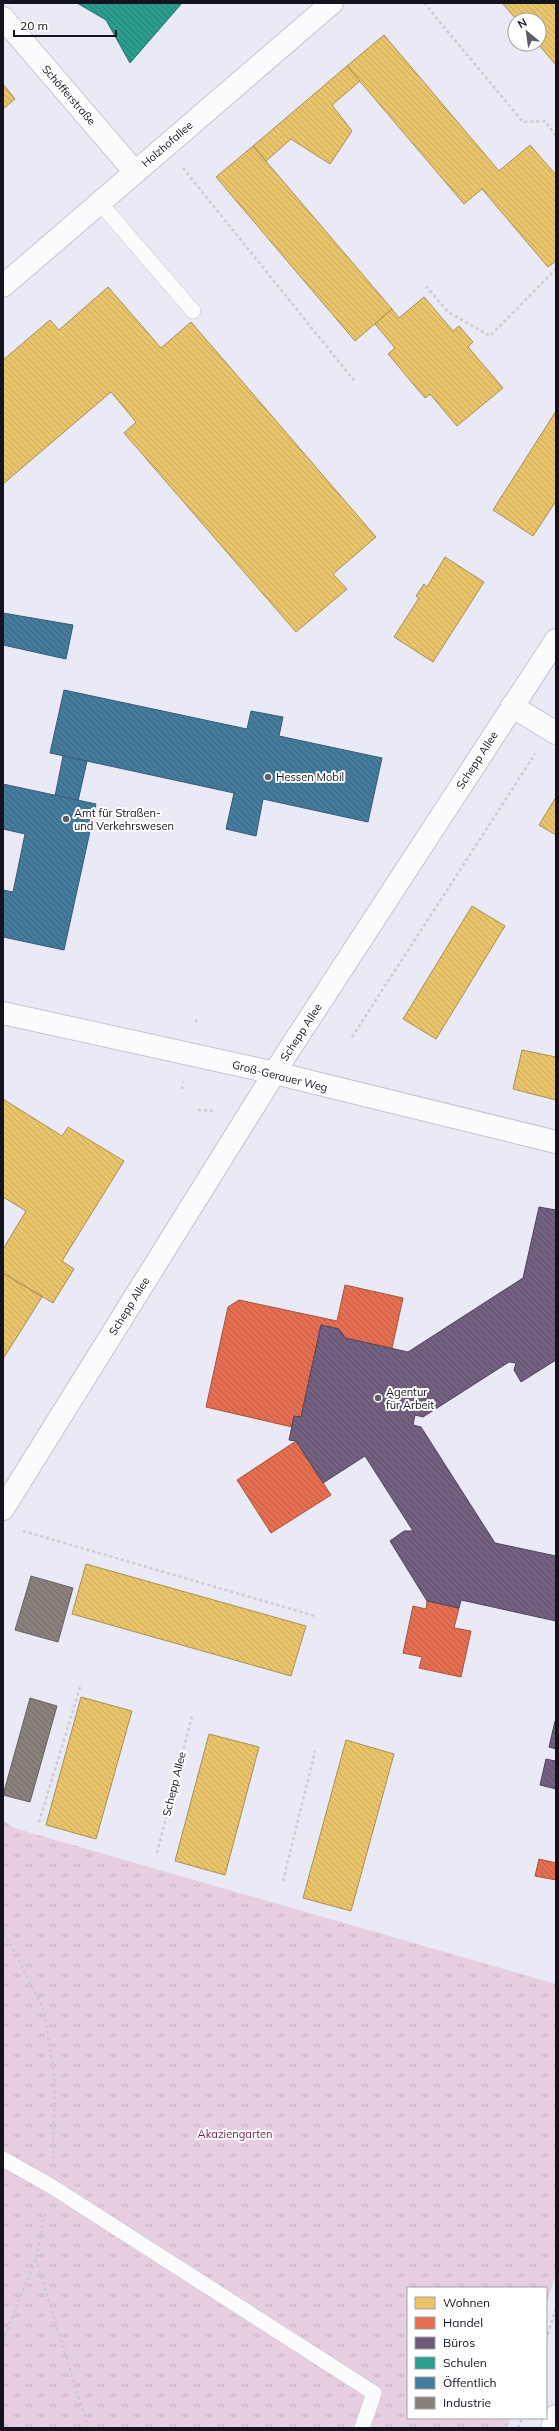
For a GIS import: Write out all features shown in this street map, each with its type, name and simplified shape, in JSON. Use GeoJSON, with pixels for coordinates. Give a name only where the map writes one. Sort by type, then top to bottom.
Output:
{"type":"FeatureCollection","features":[{"type":"Feature","properties":{"kind":"street","name":"Holzhofallee"},"geometry":{"type":"LineString","coordinates":[[3,286],[332,3]]}},
{"type":"Feature","properties":{"kind":"street","name":"Schöfferstraße"},"geometry":{"type":"LineString","coordinates":[[3,18],[135,172]]}},
{"type":"Feature","properties":{"kind":"street","name":"Schepp Allee"},"geometry":{"type":"LineString","coordinates":[[3,1509],[275,1073],[556,640]]}},
{"type":"Feature","properties":{"kind":"street"},"geometry":{"type":"LineString","coordinates":[[512,706],[553,732]]}},
{"type":"Feature","properties":{"kind":"street","name":"Groß-Gerauer Weg"},"geometry":{"type":"LineString","coordinates":[[3,1013],[275,1073],[556,1142]]}},
{"type":"Feature","properties":{"kind":"street"},"geometry":{"type":"LineString","coordinates":[[552,2428],[556,2416]]}},
{"type":"Feature","properties":{"kind":"lane"},"geometry":{"type":"LineString","coordinates":[[100,203],[193,311]]}},
{"type":"Feature","properties":{"kind":"lane"},"geometry":{"type":"LineString","coordinates":[[3,2159],[51,2186],[374,2393],[362,2428]]}},
{"type":"Feature","properties":{"kind":"path"},"geometry":{"type":"LineString","coordinates":[[424,3],[523,122],[545,121],[556,136]]}},
{"type":"Feature","properties":{"kind":"path"},"geometry":{"type":"LineString","coordinates":[[182,168],[356,383]]}},
{"type":"Feature","properties":{"kind":"path"},"geometry":{"type":"LineString","coordinates":[[426,286],[448,312],[490,336],[556,269]]}},
{"type":"Feature","properties":{"kind":"path"},"geometry":{"type":"LineString","coordinates":[[352,1037],[553,732]]}},
{"type":"Feature","properties":{"kind":"path"},"geometry":{"type":"LineString","coordinates":[[196,1022],[197,1016]]}},
{"type":"Feature","properties":{"kind":"path"},"geometry":{"type":"LineString","coordinates":[[182,1089],[183,1082]]}},
{"type":"Feature","properties":{"kind":"path"},"geometry":{"type":"LineString","coordinates":[[198,1110],[215,1111]]}},
{"type":"Feature","properties":{"kind":"path"},"geometry":{"type":"LineString","coordinates":[[18,1530],[315,1616]]}},
{"type":"Feature","properties":{"kind":"path"},"geometry":{"type":"LineString","coordinates":[[39,1822],[81,1684]]}},
{"type":"Feature","properties":{"kind":"path","name":"Schepp Allee"},"geometry":{"type":"LineString","coordinates":[[157,1853],[192,1716]]}},
{"type":"Feature","properties":{"kind":"path"},"geometry":{"type":"LineString","coordinates":[[283,1881],[315,1751]]}},
{"type":"Feature","properties":{"kind":"path"},"geometry":{"type":"LineString","coordinates":[[3,1934],[9,1941],[44,2010],[55,2082],[56,2137],[51,2186],[36,2258],[3,2341]]}},
{"type":"Feature","properties":{"kind":"path"},"geometry":{"type":"LineString","coordinates":[[36,2258],[88,2428]]}},
{"type":"Feature","properties":{"kind":"path"},"geometry":{"type":"LineString","coordinates":[[547,2337],[556,2308]]}},
{"type":"Feature","properties":{"kind":"green space","name":"Akaziengarten"},"geometry":{"type":"Polygon","coordinates":[[[3,1820],[14,1828],[556,1984],[556,2273],[547,2302],[547,2287],[407,2287],[407,2419],[510,2419],[507,2428],[3,2428],[3,1820]]]}},
{"type":"Feature","properties":{"kind":"building: Wohnen"},"geometry":{"type":"Polygon","coordinates":[[[502,3],[556,3],[556,65],[545,52],[547,52],[547,12],[510,12],[502,3]]]}},
{"type":"Feature","properties":{"kind":"building: Wohnen"},"geometry":{"type":"Polygon","coordinates":[[[384,35],[499,171],[530,145],[556,175],[556,261],[548,267],[482,189],[464,204],[347,66],[384,35]]]}},
{"type":"Feature","properties":{"kind":"building: Wohnen"},"geometry":{"type":"Polygon","coordinates":[[[347,66],[360,81],[332,105],[352,131],[330,164],[291,139],[266,161],[253,146],[347,66]]]}},
{"type":"Feature","properties":{"kind":"building: Wohnen"},"geometry":{"type":"Polygon","coordinates":[[[3,84],[15,99],[3,109],[3,84]]]}},
{"type":"Feature","properties":{"kind":"building: Wohnen"},"geometry":{"type":"Polygon","coordinates":[[[253,146],[392,309],[355,341],[216,177],[253,146]]]}},
{"type":"Feature","properties":{"kind":"building: Wohnen"},"geometry":{"type":"Polygon","coordinates":[[[108,287],[161,348],[191,322],[376,537],[333,574],[347,589],[296,632],[124,433],[136,422],[111,392],[3,484],[3,360],[50,320],[59,330],[108,287]]]}},
{"type":"Feature","properties":{"kind":"building: Wohnen"},"geometry":{"type":"Polygon","coordinates":[[[424,297],[453,331],[459,326],[473,342],[468,347],[503,388],[457,426],[430,394],[425,398],[388,354],[395,348],[375,324],[392,309],[399,318],[424,297]]]}},
{"type":"Feature","properties":{"kind":"building: Wohnen"},"geometry":{"type":"Polygon","coordinates":[[[556,411],[556,501],[533,536],[493,510],[556,411]]]}},
{"type":"Feature","properties":{"kind":"building: Wohnen"},"geometry":{"type":"Polygon","coordinates":[[[445,557],[484,582],[433,662],[394,637],[419,598],[416,596],[424,584],[427,587],[445,557]]]}},
{"type":"Feature","properties":{"kind":"building: Wohnen"},"geometry":{"type":"Polygon","coordinates":[[[556,797],[556,835],[539,825],[556,797]]]}},
{"type":"Feature","properties":{"kind":"building: Wohnen"},"geometry":{"type":"Polygon","coordinates":[[[472,906],[505,926],[436,1039],[403,1019],[472,906]]]}},
{"type":"Feature","properties":{"kind":"building: Wohnen"},"geometry":{"type":"Polygon","coordinates":[[[522,1050],[556,1057],[556,1100],[513,1089],[522,1050]]]}},
{"type":"Feature","properties":{"kind":"building: Wohnen"},"geometry":{"type":"Polygon","coordinates":[[[3,1099],[62,1136],[68,1127],[124,1161],[62,1261],[74,1269],[53,1303],[3,1273],[3,1249],[26,1211],[3,1197],[3,1099]]]}},
{"type":"Feature","properties":{"kind":"building: Wohnen"},"geometry":{"type":"Polygon","coordinates":[[[3,1273],[42,1297],[3,1359],[3,1273]]]}},
{"type":"Feature","properties":{"kind":"building: Wohnen"},"geometry":{"type":"Polygon","coordinates":[[[86,1564],[306,1626],[291,1676],[72,1614],[86,1564]]]}},
{"type":"Feature","properties":{"kind":"building: Wohnen"},"geometry":{"type":"Polygon","coordinates":[[[81,1697],[132,1711],[96,1839],[46,1825],[81,1697]]]}},
{"type":"Feature","properties":{"kind":"building: Wohnen"},"geometry":{"type":"Polygon","coordinates":[[[209,1734],[259,1747],[225,1875],[175,1861],[209,1734]]]}},
{"type":"Feature","properties":{"kind":"building: Wohnen"},"geometry":{"type":"Polygon","coordinates":[[[346,1740],[394,1754],[351,1911],[303,1898],[346,1740]]]}},
{"type":"Feature","properties":{"kind":"building: Handel"},"geometry":{"type":"Polygon","coordinates":[[[345,1285],[403,1298],[392,1348],[345,1338],[339,1329],[321,1325],[301,1417],[294,1416],[292,1427],[206,1407],[228,1307],[239,1300],[337,1321],[345,1285]]]}},
{"type":"Feature","properties":{"kind":"building: Handel"},"geometry":{"type":"Polygon","coordinates":[[[296,1441],[331,1495],[271,1533],[237,1480],[296,1441]]]}},
{"type":"Feature","properties":{"kind":"building: Handel"},"geometry":{"type":"Polygon","coordinates":[[[427,1601],[459,1608],[454,1628],[471,1631],[461,1677],[419,1668],[422,1657],[403,1653],[413,1606],[426,1609],[427,1601]]]}},
{"type":"Feature","properties":{"kind":"building: Handel"},"geometry":{"type":"Polygon","coordinates":[[[539,1859],[556,1863],[556,1880],[535,1876],[539,1859]]]}},
{"type":"Feature","properties":{"kind":"building: Büros","name":"Agentur für Arbeit"},"geometry":{"type":"Polygon","coordinates":[[[539,1207],[556,1210],[556,1360],[521,1382],[514,1370],[516,1363],[509,1362],[423,1417],[415,1415],[413,1425],[421,1427],[495,1543],[556,1556],[556,1621],[461,1600],[459,1608],[427,1601],[390,1541],[404,1531],[413,1531],[365,1456],[323,1483],[296,1441],[289,1440],[294,1416],[301,1417],[321,1325],[339,1329],[345,1338],[408,1352],[523,1278],[539,1207]]]}},
{"type":"Feature","properties":{"kind":"building: Büros"},"geometry":{"type":"Polygon","coordinates":[[[556,1721],[556,1749],[549,1747],[556,1721]]]}},
{"type":"Feature","properties":{"kind":"building: Büros"},"geometry":{"type":"Polygon","coordinates":[[[556,1757],[556,1789],[540,1785],[546,1759],[555,1761],[556,1757]]]}},
{"type":"Feature","properties":{"kind":"building: Schulen"},"geometry":{"type":"Polygon","coordinates":[[[77,3],[182,3],[130,63],[106,20],[77,3]]]}},
{"type":"Feature","properties":{"kind":"building: Öffentlich"},"geometry":{"type":"Polygon","coordinates":[[[3,613],[73,625],[66,659],[3,645],[3,613]]]}},
{"type":"Feature","properties":{"kind":"building: Öffentlich"},"geometry":{"type":"Polygon","coordinates":[[[64,690],[247,729],[251,711],[283,717],[279,736],[382,758],[368,822],[263,799],[256,836],[226,829],[234,793],[50,753],[64,690]]]}},
{"type":"Feature","properties":{"kind":"building: Öffentlich"},"geometry":{"type":"Polygon","coordinates":[[[63,756],[87,761],[78,801],[55,796],[63,756]]]}},
{"type":"Feature","properties":{"kind":"building: Öffentlich"},"geometry":{"type":"Polygon","coordinates":[[[3,784],[96,804],[64,950],[3,937],[3,890],[13,892],[25,834],[3,829],[3,784]]]}},
{"type":"Feature","properties":{"kind":"building: Industrie"},"geometry":{"type":"Polygon","coordinates":[[[31,1576],[73,1588],[58,1642],[15,1630],[31,1576]]]}},
{"type":"Feature","properties":{"kind":"building: Industrie"},"geometry":{"type":"Polygon","coordinates":[[[30,1698],[57,1706],[30,1802],[3,1795],[30,1698]]]}},
{"type":"Feature","properties":{"kind":"place","name":"Hessen Mobil"},"geometry":{"type":"Point","coordinates":[268,777]}},
{"type":"Feature","properties":{"kind":"place","name":"Amt für Straßen- und Verkehrswesen"},"geometry":{"type":"Point","coordinates":[66,819]}},
{"type":"Feature","properties":{"kind":"place","name":"Agentur für Arbeit"},"geometry":{"type":"Point","coordinates":[378,1398]}}]}
